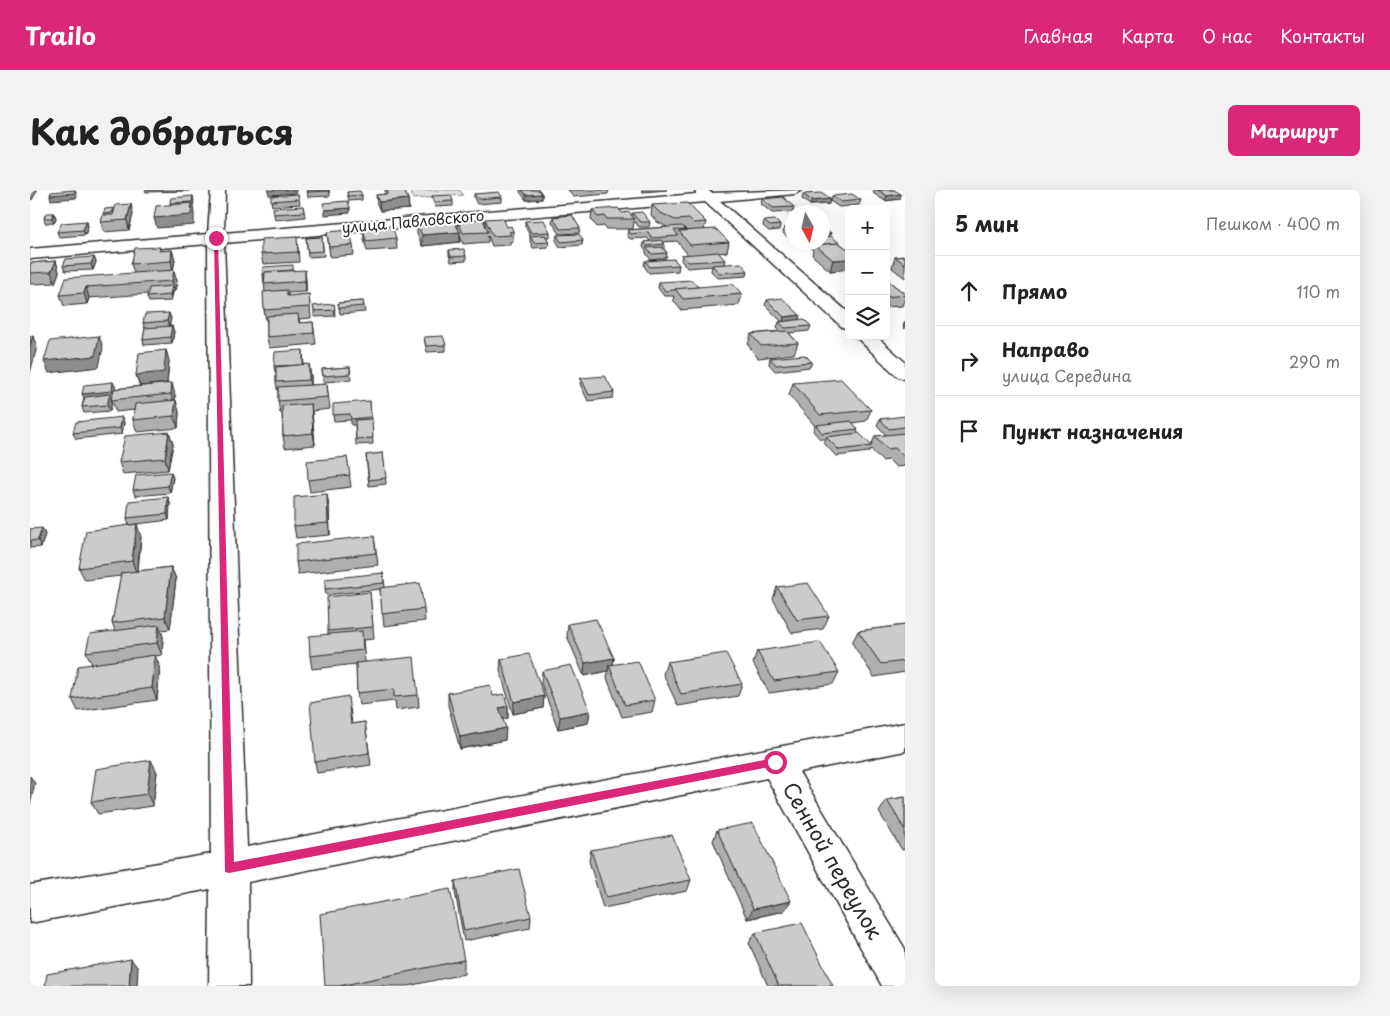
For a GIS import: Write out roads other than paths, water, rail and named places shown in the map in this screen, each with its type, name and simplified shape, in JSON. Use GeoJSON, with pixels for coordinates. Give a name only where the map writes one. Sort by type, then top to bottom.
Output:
{"type":"FeatureCollection","features":[{"type":"Feature","properties":{"kind":"street"},"geometry":{"type":"LineString","coordinates":[[218,190],[216,238],[229,868],[229,986]]}},
{"type":"Feature","properties":{"kind":"street","name":"улица Павловского"},"geometry":{"type":"LineString","coordinates":[[30,254],[704,194],[795,190]]}},
{"type":"Feature","properties":{"kind":"street"},"geometry":{"type":"LineString","coordinates":[[704,194],[845,319]]}},
{"type":"Feature","properties":{"kind":"street"},"geometry":{"type":"LineString","coordinates":[[868,340],[905,373]]}},
{"type":"Feature","properties":{"kind":"street"},"geometry":{"type":"LineString","coordinates":[[30,904],[229,868],[905,737]]}},
{"type":"Feature","properties":{"kind":"street","name":"Сенной переулок"},"geometry":{"type":"LineString","coordinates":[[775,762],[904,986]]}}]}
